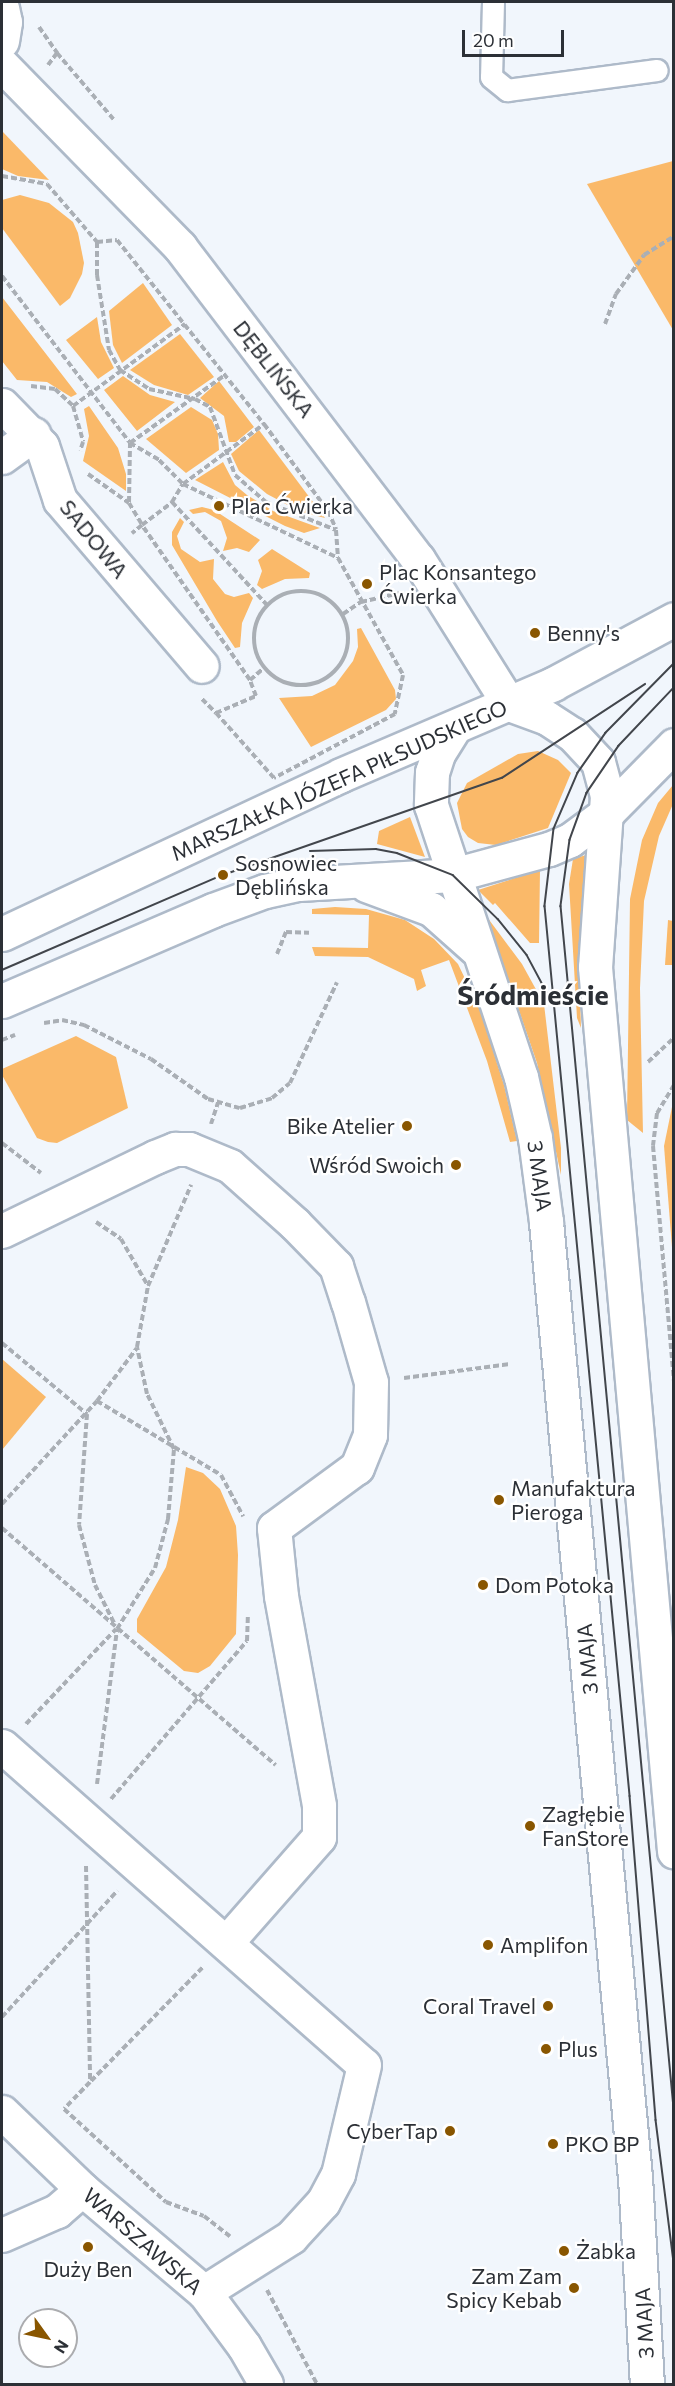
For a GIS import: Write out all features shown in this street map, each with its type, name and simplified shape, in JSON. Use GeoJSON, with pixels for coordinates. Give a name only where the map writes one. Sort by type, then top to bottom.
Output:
{"type":"FeatureCollection","features":[{"type":"Feature","properties":{"kind":"main road"},"geometry":{"type":"LineString","coordinates":[[2,8],[5,22],[2,41]]}},
{"type":"Feature","properties":{"kind":"main road","name":"DĘBLIŃSKA"},"geometry":{"type":"LineString","coordinates":[[2,65],[180,247],[418,559],[509,704]]}},
{"type":"Feature","properties":{"kind":"main road","name":"SADOWA"},"geometry":{"type":"LineString","coordinates":[[2,405],[34,434],[60,500],[202,666]]}},
{"type":"Feature","properties":{"kind":"main road"},"geometry":{"type":"LineString","coordinates":[[2,457],[34,434]]}},
{"type":"Feature","properties":{"kind":"main road","name":"MARSZAŁKA JÓZEFA PIŁSUDSKIEGO"},"geometry":{"type":"LineString","coordinates":[[2,934],[341,775],[509,704],[674,619]]}},
{"type":"Feature","properties":{"kind":"main road"},"geometry":{"type":"LineString","coordinates":[[509,704],[560,724],[591,753],[604,783],[608,812],[596,968],[674,1851]]}},
{"type":"Feature","properties":{"kind":"main road"},"geometry":{"type":"LineString","coordinates":[[453,875],[431,805],[430,784],[438,754],[454,728]]}},
{"type":"Feature","properties":{"kind":"main road"},"geometry":{"type":"LineString","coordinates":[[2,1001],[203,913],[265,891],[298,884],[453,875],[549,849],[570,840],[608,812],[674,745]]}},
{"type":"Feature","properties":{"kind":"main road","name":"3 MAJA"},"geometry":{"type":"LineString","coordinates":[[453,875],[522,1077],[535,1138],[546,1222],[635,2177],[647,2385]]}},
{"type":"Feature","properties":{"kind":"main road"},"geometry":{"type":"LineString","coordinates":[[350,880],[431,909],[481,953]]}},
{"type":"Feature","properties":{"kind":"main road"},"geometry":{"type":"LineString","coordinates":[[2,1231],[175,1149],[202,1152],[230,1166],[336,1266],[370,1382],[370,1435],[357,1467],[260,1525],[281,1596],[318,1802],[319,1836],[226,1943]]}},
{"type":"Feature","properties":{"kind":"main road"},"geometry":{"type":"LineString","coordinates":[[2,1747],[91,1822],[364,2065],[338,2174],[323,2202],[291,2236],[204,2292]]}},
{"type":"Feature","properties":{"kind":"main road","name":"WARSZAWSKA"},"geometry":{"type":"LineString","coordinates":[[2,2112],[82,2189],[204,2292],[244,2346],[266,2385]]}},
{"type":"Feature","properties":{"kind":"main road"},"geometry":{"type":"LineString","coordinates":[[2,2235],[57,2211],[82,2189]]}},
{"type":"Feature","properties":{"kind":"lane"},"geometry":{"type":"LineString","coordinates":[[493,2],[491,77],[507,90],[657,70]]}},
{"type":"Feature","properties":{"kind":"path"},"geometry":{"type":"LineString","coordinates":[[34,20],[57,53],[115,121]]}},
{"type":"Feature","properties":{"kind":"path"},"geometry":{"type":"LineString","coordinates":[[48,69],[57,53]]}},
{"type":"Feature","properties":{"kind":"path"},"geometry":{"type":"LineString","coordinates":[[2,176],[47,184],[97,242],[97,275],[110,350],[120,370],[149,389],[195,399],[210,407],[235,475],[266,502],[336,530]]}},
{"type":"Feature","properties":{"kind":"path"},"geometry":{"type":"LineString","coordinates":[[605,324],[616,294],[644,255],[674,236]]}},
{"type":"Feature","properties":{"kind":"path"},"geometry":{"type":"LineString","coordinates":[[97,242],[117,240],[264,424],[328,511],[336,530],[338,558],[403,675],[394,714],[274,778],[216,714],[256,696],[250,680],[142,525],[172,502],[183,484],[264,424]]}},
{"type":"Feature","properties":{"kind":"path"},"geometry":{"type":"LineString","coordinates":[[2,276],[130,444],[159,460],[183,484],[338,558]]}},
{"type":"Feature","properties":{"kind":"path"},"geometry":{"type":"LineString","coordinates":[[73,406],[185,324]]}},
{"type":"Feature","properties":{"kind":"path"},"geometry":{"type":"LineString","coordinates":[[130,444],[225,375]]}},
{"type":"Feature","properties":{"kind":"path"},"geometry":{"type":"LineString","coordinates":[[129,503],[130,444]]}},
{"type":"Feature","properties":{"kind":"path"},"geometry":{"type":"LineString","coordinates":[[172,502],[267,605]]}},
{"type":"Feature","properties":{"kind":"path"},"geometry":{"type":"LineString","coordinates":[[288,592],[318,594],[343,614],[348,645],[333,672],[316,683],[286,683],[264,668],[254,646],[254,631],[267,605],[288,592]]}},
{"type":"Feature","properties":{"kind":"path"},"geometry":{"type":"LineString","coordinates":[[250,680],[264,668]]}},
{"type":"Feature","properties":{"kind":"path"},"geometry":{"type":"LineString","coordinates":[[277,954],[286,932],[309,933]]}},
{"type":"Feature","properties":{"kind":"path"},"geometry":{"type":"LineString","coordinates":[[39,1024],[62,1020],[84,1025],[151,1059],[218,1103],[251,1106],[283,1090],[294,1076],[337,982]]}},
{"type":"Feature","properties":{"kind":"path"},"geometry":{"type":"LineString","coordinates":[[2,1040],[22,1031]]}},
{"type":"Feature","properties":{"kind":"path"},"geometry":{"type":"LineString","coordinates":[[648,1062],[674,1038]]}},
{"type":"Feature","properties":{"kind":"path"},"geometry":{"type":"LineString","coordinates":[[674,1085],[654,1123],[654,1160],[674,1382]]}},
{"type":"Feature","properties":{"kind":"path"},"geometry":{"type":"LineString","coordinates":[[212,1123],[218,1103]]}},
{"type":"Feature","properties":{"kind":"path"},"geometry":{"type":"LineString","coordinates":[[2,1143],[73,1198],[120,1239],[148,1286]]}},
{"type":"Feature","properties":{"kind":"path"},"geometry":{"type":"LineString","coordinates":[[2,1747],[117,1629],[147,1583],[160,1555],[168,1520],[174,1449],[147,1394],[137,1347],[148,1286],[194,1178]]}},
{"type":"Feature","properties":{"kind":"path"},"geometry":{"type":"LineString","coordinates":[[2,1343],[87,1414]]}},
{"type":"Feature","properties":{"kind":"path"},"geometry":{"type":"LineString","coordinates":[[2,1504],[87,1414],[137,1347]]}},
{"type":"Feature","properties":{"kind":"path"},"geometry":{"type":"LineString","coordinates":[[370,1382],[510,1364]]}},
{"type":"Feature","properties":{"kind":"path"},"geometry":{"type":"LineString","coordinates":[[97,1401],[221,1475],[260,1525]]}},
{"type":"Feature","properties":{"kind":"path"},"geometry":{"type":"LineString","coordinates":[[87,1414],[79,1525],[95,1585],[117,1629],[86,1863],[90,2082]]}},
{"type":"Feature","properties":{"kind":"path"},"geometry":{"type":"LineString","coordinates":[[2,1528],[318,1802]]}},
{"type":"Feature","properties":{"kind":"path"},"geometry":{"type":"LineString","coordinates":[[91,1822],[247,1641],[248,1608]]}},
{"type":"Feature","properties":{"kind":"path"},"geometry":{"type":"LineString","coordinates":[[2,2017],[86,1928],[138,1865]]}},
{"type":"Feature","properties":{"kind":"path"},"geometry":{"type":"LineString","coordinates":[[226,1943],[64,2109],[166,2202],[204,2216],[239,2243]]}},
{"type":"Feature","properties":{"kind":"path"},"geometry":{"type":"LineString","coordinates":[[261,2279],[317,2385]]}},
{"type":"Feature","properties":{"kind":"shaded area"},"geometry":{"type":"Polygon","coordinates":[[[2,131],[49,180],[18,176],[2,169],[2,131]]]}},
{"type":"Feature","properties":{"kind":"shaded area"},"geometry":{"type":"Polygon","coordinates":[[[674,161],[673,330],[587,184],[674,161]]]}},
{"type":"Feature","properties":{"kind":"shaded area"},"geometry":{"type":"Polygon","coordinates":[[[20,195],[49,203],[73,222],[78,233],[84,263],[82,274],[70,298],[60,306],[2,228],[2,200],[20,195]]]}},
{"type":"Feature","properties":{"kind":"shaded area"},"geometry":{"type":"Polygon","coordinates":[[[143,283],[172,325],[122,363],[113,345],[109,311],[143,283]]]}},
{"type":"Feature","properties":{"kind":"shaded area"},"geometry":{"type":"Polygon","coordinates":[[[2,297],[77,394],[71,397],[47,382],[17,380],[2,361],[2,297]]]}},
{"type":"Feature","properties":{"kind":"shaded area"},"geometry":{"type":"Polygon","coordinates":[[[97,317],[101,342],[114,368],[98,379],[66,340],[97,317]]]}},
{"type":"Feature","properties":{"kind":"shaded area"},"geometry":{"type":"Polygon","coordinates":[[[180,334],[214,377],[188,395],[154,385],[130,370],[180,334]]]}},
{"type":"Feature","properties":{"kind":"shaded area"},"geometry":{"type":"Polygon","coordinates":[[[123,376],[150,395],[175,402],[137,431],[104,390],[123,376]]]}},
{"type":"Feature","properties":{"kind":"shaded area"},"geometry":{"type":"Polygon","coordinates":[[[219,381],[254,427],[236,442],[229,442],[224,416],[200,398],[219,381]]]}},
{"type":"Feature","properties":{"kind":"shaded area"},"geometry":{"type":"Polygon","coordinates":[[[89,406],[118,448],[126,474],[126,491],[83,461],[89,436],[84,409],[89,406]]]}},
{"type":"Feature","properties":{"kind":"shaded area"},"geometry":{"type":"Polygon","coordinates":[[[191,407],[212,420],[218,434],[219,450],[186,473],[146,439],[191,407]]]}},
{"type":"Feature","properties":{"kind":"shaded area"},"geometry":{"type":"Polygon","coordinates":[[[259,430],[325,518],[301,512],[267,494],[239,471],[231,454],[259,430]]]}},
{"type":"Feature","properties":{"kind":"shaded area"},"geometry":{"type":"Polygon","coordinates":[[[223,462],[235,485],[247,495],[273,511],[320,528],[304,533],[285,526],[195,480],[223,462]]]}},
{"type":"Feature","properties":{"kind":"shaded area"},"geometry":{"type":"Polygon","coordinates":[[[202,507],[214,510],[260,540],[249,552],[237,548],[223,551],[227,538],[221,521],[205,512],[193,514],[189,510],[202,507]]]}},
{"type":"Feature","properties":{"kind":"shaded area"},"geometry":{"type":"Polygon","coordinates":[[[180,518],[184,522],[177,536],[181,549],[200,562],[214,559],[213,579],[225,594],[234,597],[249,593],[253,598],[242,623],[240,647],[235,648],[217,621],[172,545],[172,532],[180,518]]]}},
{"type":"Feature","properties":{"kind":"shaded area"},"geometry":{"type":"Polygon","coordinates":[[[272,549],[310,573],[309,578],[285,579],[262,589],[257,585],[262,571],[258,560],[272,549]]]}},
{"type":"Feature","properties":{"kind":"shaded area"},"geometry":{"type":"Polygon","coordinates":[[[361,628],[395,690],[396,699],[386,710],[311,747],[279,698],[312,696],[335,685],[353,661],[358,647],[357,629],[361,628]]]}},
{"type":"Feature","properties":{"kind":"shaded area"},"geometry":{"type":"Polygon","coordinates":[[[538,751],[558,760],[571,773],[548,828],[496,845],[478,843],[468,837],[462,829],[457,803],[467,783],[518,754],[538,751]]]}},
{"type":"Feature","properties":{"kind":"shaded area"},"geometry":{"type":"Polygon","coordinates":[[[673,785],[673,804],[659,836],[644,901],[640,988],[643,1133],[627,1120],[630,899],[642,840],[658,803],[673,785]]]}},
{"type":"Feature","properties":{"kind":"shaded area"},"geometry":{"type":"Polygon","coordinates":[[[410,817],[425,857],[377,844],[379,831],[410,817]]]}},
{"type":"Feature","properties":{"kind":"shaded area"},"geometry":{"type":"Polygon","coordinates":[[[586,855],[579,958],[581,1028],[577,1018],[569,884],[573,859],[586,855]]]}},
{"type":"Feature","properties":{"kind":"shaded area"},"geometry":{"type":"Polygon","coordinates":[[[540,870],[539,943],[530,943],[495,903],[493,905],[478,890],[540,870]]]}},
{"type":"Feature","properties":{"kind":"shaded area"},"geometry":{"type":"Polygon","coordinates":[[[335,907],[366,909],[405,920],[434,939],[458,964],[480,1010],[504,1085],[517,1141],[510,1142],[487,1061],[449,960],[421,970],[426,986],[417,991],[414,979],[368,957],[315,956],[312,947],[368,948],[369,915],[312,914],[312,909],[335,907]]]}},
{"type":"Feature","properties":{"kind":"shaded area"},"geometry":{"type":"Polygon","coordinates":[[[487,917],[522,964],[544,1004],[561,1148],[561,1175],[537,1063],[487,917]]]}},
{"type":"Feature","properties":{"kind":"shaded area"},"geometry":{"type":"Polygon","coordinates":[[[668,920],[673,921],[673,965],[665,965],[668,920]]]}},
{"type":"Feature","properties":{"kind":"shaded area"},"geometry":{"type":"Polygon","coordinates":[[[76,1036],[116,1057],[128,1108],[57,1143],[48,1142],[37,1138],[2,1075],[2,1069],[76,1036]]]}},
{"type":"Feature","properties":{"kind":"shaded area"},"geometry":{"type":"Polygon","coordinates":[[[673,1102],[673,1260],[664,1146],[673,1102]]]}},
{"type":"Feature","properties":{"kind":"shaded area"},"geometry":{"type":"Polygon","coordinates":[[[2,1359],[46,1397],[2,1450],[2,1359]]]}},
{"type":"Feature","properties":{"kind":"shaded area"},"geometry":{"type":"Polygon","coordinates":[[[186,1467],[203,1473],[220,1489],[236,1526],[238,1555],[236,1634],[210,1666],[198,1673],[184,1671],[137,1632],[137,1619],[166,1567],[178,1520],[186,1467]]]}},
{"type":"Feature","properties":{"kind":"tram line"},"geometry":{"type":"LineString","coordinates":[[674,664],[606,733],[578,773],[554,829],[545,906],[630,1796],[656,2120],[674,2263]]}},
{"type":"Feature","properties":{"kind":"tram line"},"geometry":{"type":"LineString","coordinates":[[2,970],[223,875],[502,778],[645,684]]}},
{"type":"Feature","properties":{"kind":"tram line"},"geometry":{"type":"LineString","coordinates":[[674,688],[619,746],[587,793],[570,840],[561,906],[674,2109]]}},
{"type":"Feature","properties":{"kind":"tram line"},"geometry":{"type":"LineString","coordinates":[[310,851],[376,849],[397,853],[453,875],[498,919],[527,955],[550,998]]}},
{"type":"Feature","properties":{"kind":"place","name":"Plac Ćwierka"},"geometry":{"type":"Point","coordinates":[219,506]}},
{"type":"Feature","properties":{"kind":"place","name":"Plac Konsantego Ćwierka"},"geometry":{"type":"Point","coordinates":[367,584]}},
{"type":"Feature","properties":{"kind":"place","name":"Benny's"},"geometry":{"type":"Point","coordinates":[535,633]}},
{"type":"Feature","properties":{"kind":"place","name":"Sosnowiec Dęblińska"},"geometry":{"type":"Point","coordinates":[223,875]}},
{"type":"Feature","properties":{"kind":"place","name":"Bike Atelier"},"geometry":{"type":"Point","coordinates":[407,1126]}},
{"type":"Feature","properties":{"kind":"place","name":"Wśród Swoich"},"geometry":{"type":"Point","coordinates":[456,1165]}},
{"type":"Feature","properties":{"kind":"place","name":"Manufaktura Pieroga"},"geometry":{"type":"Point","coordinates":[499,1500]}},
{"type":"Feature","properties":{"kind":"place","name":"Dom Potoka"},"geometry":{"type":"Point","coordinates":[483,1585]}},
{"type":"Feature","properties":{"kind":"place","name":"Zagłębie FanStore"},"geometry":{"type":"Point","coordinates":[530,1826]}},
{"type":"Feature","properties":{"kind":"place","name":"Amplifon"},"geometry":{"type":"Point","coordinates":[488,1945]}},
{"type":"Feature","properties":{"kind":"place","name":"Coral Travel"},"geometry":{"type":"Point","coordinates":[548,2006]}},
{"type":"Feature","properties":{"kind":"place","name":"Plus"},"geometry":{"type":"Point","coordinates":[546,2049]}},
{"type":"Feature","properties":{"kind":"place","name":"CyberTap"},"geometry":{"type":"Point","coordinates":[450,2131]}},
{"type":"Feature","properties":{"kind":"place","name":"PKO BP"},"geometry":{"type":"Point","coordinates":[553,2144]}},
{"type":"Feature","properties":{"kind":"place","name":"Duży Ben"},"geometry":{"type":"Point","coordinates":[88,2247]}},
{"type":"Feature","properties":{"kind":"place","name":"Żabka"},"geometry":{"type":"Point","coordinates":[564,2251]}},
{"type":"Feature","properties":{"kind":"place","name":"Zam Zam Spicy Kebab"},"geometry":{"type":"Point","coordinates":[574,2288]}},
{"type":"Feature","properties":{"kind":"district","name":"Śródmieście"},"geometry":{"type":"Point","coordinates":[533,995]}}]}
